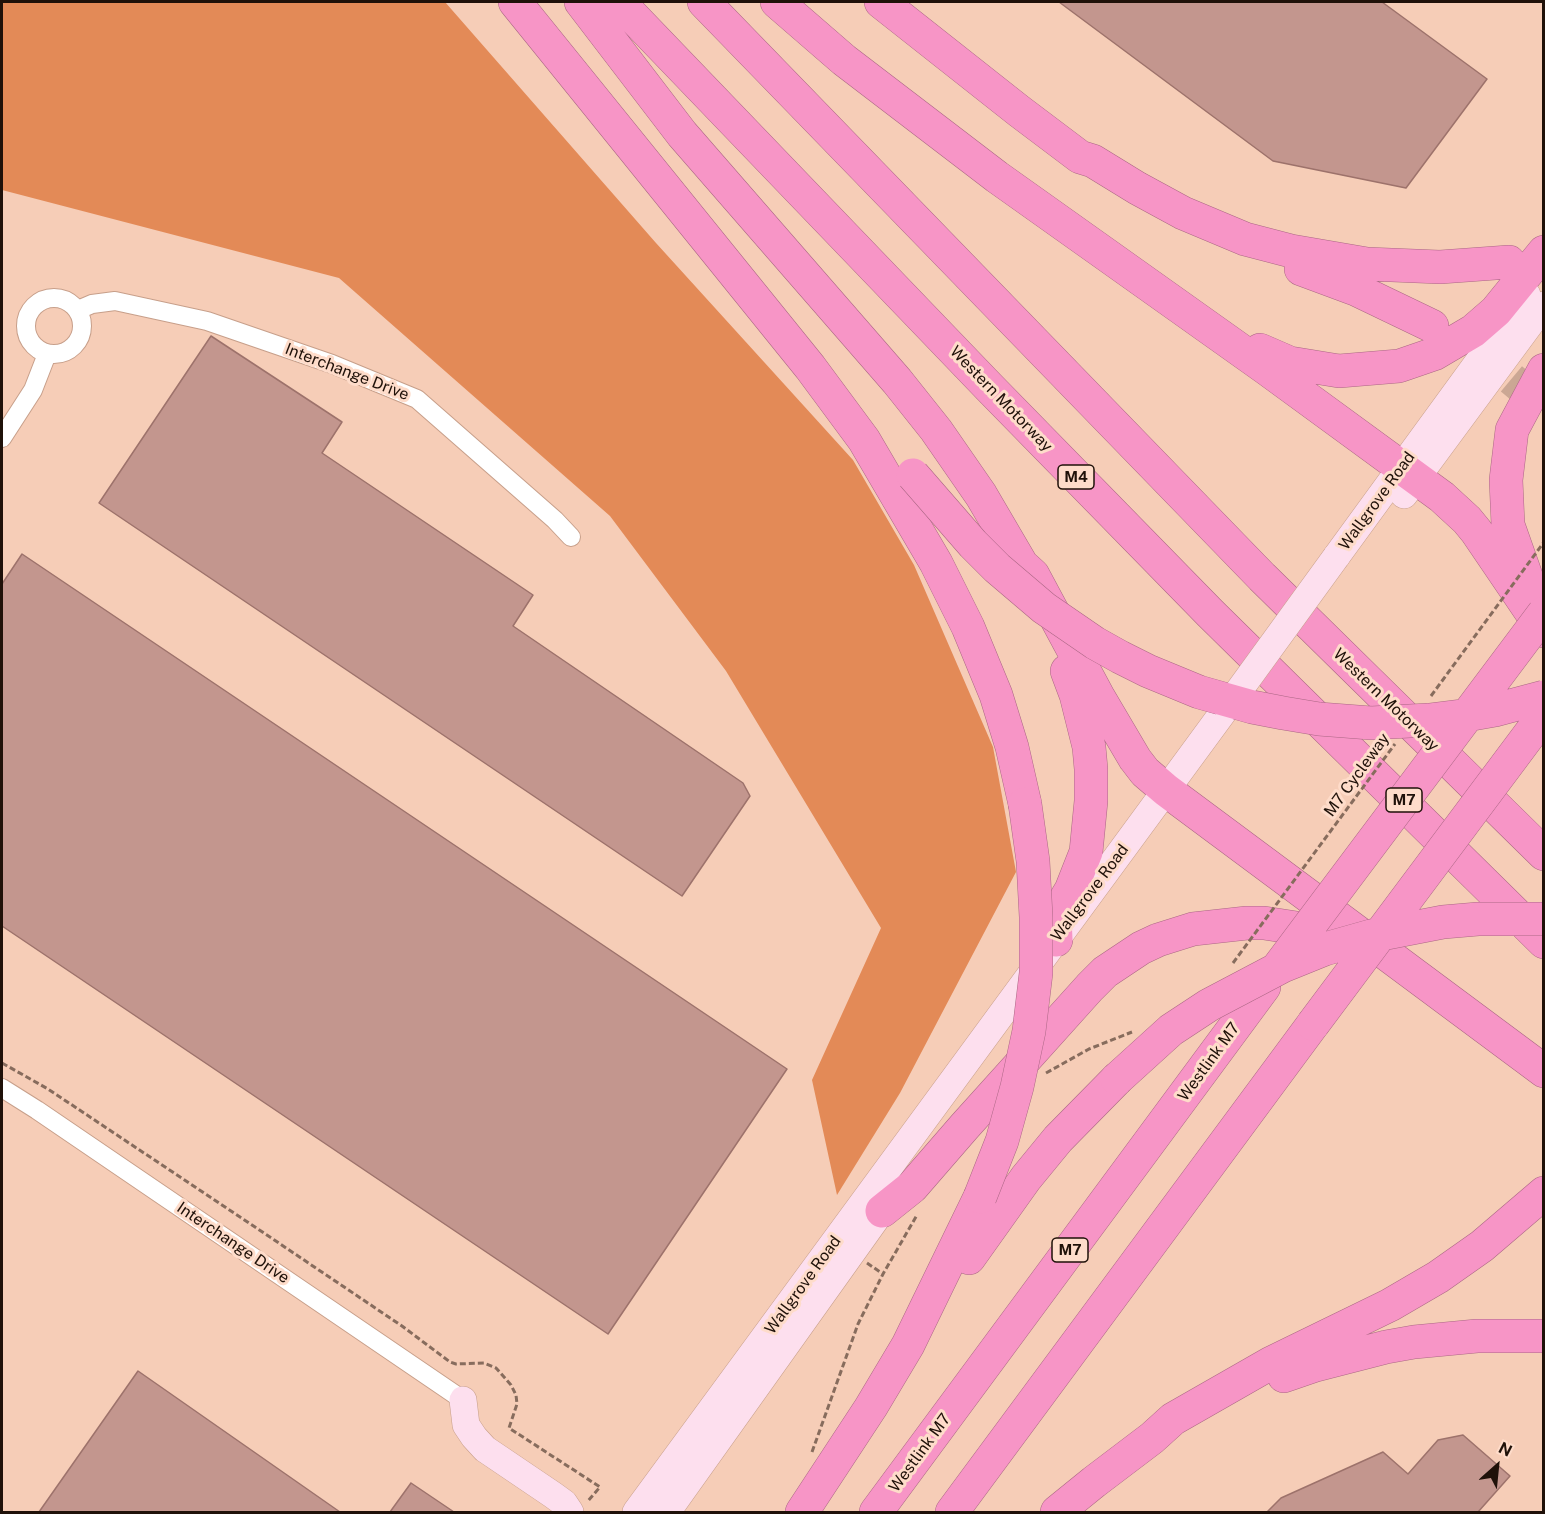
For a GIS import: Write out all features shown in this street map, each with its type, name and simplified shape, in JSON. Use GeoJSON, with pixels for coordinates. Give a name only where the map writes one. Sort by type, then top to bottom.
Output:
{"type":"FeatureCollection","features":[{"type":"Feature","properties":{"kind":"highway"},"geometry":{"type":"LineString","coordinates":[[515,2],[810,367],[864,440],[936,563],[968,627],[996,695],[1012,747],[1025,804],[1036,887],[1034,985],[1029,1031],[1002,1141],[980,1197],[908,1345],[872,1407],[802,1512]]}},
{"type":"Feature","properties":{"kind":"highway"},"geometry":{"type":"LineString","coordinates":[[534,2],[913,476],[973,544],[1044,608],[1095,643],[1148,671],[1199,692],[1283,713],[1319,719],[1371,723],[1429,720],[1461,717],[1544,698]]}},
{"type":"Feature","properties":{"kind":"highway"},"geometry":{"type":"LineString","coordinates":[[581,2],[682,134],[920,409],[981,495],[1022,565],[1033,575],[1135,759],[1173,796],[1544,1071]]}},
{"type":"Feature","properties":{"kind":"highway","name":"Western Motorway"},"geometry":{"type":"LineString","coordinates":[[619,2],[1210,613],[1544,942]]}},
{"type":"Feature","properties":{"kind":"highway","name":"Western Motorway"},"geometry":{"type":"LineString","coordinates":[[704,2],[1262,577],[1544,854]]}},
{"type":"Feature","properties":{"kind":"highway"},"geometry":{"type":"LineString","coordinates":[[777,2],[844,60],[917,118],[1442,497],[1467,520],[1544,631]]}},
{"type":"Feature","properties":{"kind":"highway"},"geometry":{"type":"LineString","coordinates":[[881,2],[1018,111],[1080,157],[1093,161],[1183,213],[1245,239],[1338,260],[1404,267],[1509,262]]}},
{"type":"Feature","properties":{"kind":"highway"},"geometry":{"type":"LineString","coordinates":[[1080,157],[1087,168],[1140,201],[1180,222],[1216,238],[1355,289],[1432,326]]}},
{"type":"Feature","properties":{"kind":"highway"},"geometry":{"type":"LineString","coordinates":[[1236,347],[1255,347],[1290,363],[1321,369],[1356,370],[1399,366],[1434,354],[1473,331],[1496,311],[1544,252]]}},
{"type":"Feature","properties":{"kind":"highway"},"geometry":{"type":"LineString","coordinates":[[1544,370],[1512,430],[1506,480],[1508,525],[1528,586],[1544,613]]}},
{"type":"Feature","properties":{"kind":"highway"},"geometry":{"type":"LineString","coordinates":[[1022,565],[1022,577],[1046,624],[1076,695],[1084,725],[1091,769],[1091,801],[1086,852],[1071,890],[1055,917],[1056,940]]}},
{"type":"Feature","properties":{"kind":"highway","name":"Westlink M7"},"geometry":{"type":"LineString","coordinates":[[876,1512],[1544,613]]}},
{"type":"Feature","properties":{"kind":"highway"},"geometry":{"type":"LineString","coordinates":[[952,1512],[1544,715]]}},
{"type":"Feature","properties":{"kind":"highway"},"geometry":{"type":"LineString","coordinates":[[908,1345],[1026,1178],[1058,1139],[1117,1079],[1171,1030],[1209,1005],[1275,970],[1325,950],[1371,936],[1443,922],[1478,919],[1544,919]]}},
{"type":"Feature","properties":{"kind":"highway"},"geometry":{"type":"LineString","coordinates":[[882,1211],[912,1187],[1090,987],[1105,972],[1141,948],[1193,929],[1246,923],[1303,929],[1361,951],[1389,955]]}},
{"type":"Feature","properties":{"kind":"highway"},"geometry":{"type":"LineString","coordinates":[[1058,1512],[1173,1419],[1252,1375],[1390,1305],[1438,1277],[1482,1246],[1544,1193]]}},
{"type":"Feature","properties":{"kind":"highway"},"geometry":{"type":"LineString","coordinates":[[1152,1438],[1175,1429],[1233,1398],[1316,1365],[1414,1342],[1477,1336],[1544,1336]]}},
{"type":"Feature","properties":{"kind":"main road","name":"Wallgrove Road"},"geometry":{"type":"LineString","coordinates":[[1409,473],[1544,273]]}},
{"type":"Feature","properties":{"kind":"main road","name":"Wallgrove Road"},"geometry":{"type":"LineString","coordinates":[[667,1512],[1234,711],[1409,473],[1544,305]]}},
{"type":"Feature","properties":{"kind":"main road","name":"Wallgrove Road"},"geometry":{"type":"LineString","coordinates":[[636,1512],[1056,940],[1173,796]]}},
{"type":"Feature","properties":{"kind":"main road"},"geometry":{"type":"LineString","coordinates":[[463,1401],[466,1425],[485,1449],[564,1503],[577,1509]]}},
{"type":"Feature","properties":{"kind":"street"},"geometry":{"type":"LineString","coordinates":[[58,298],[66,300],[78,310],[83,325],[80,339],[69,351],[62,354],[46,354],[33,346],[26,332],[27,316],[31,309],[43,300],[58,298]]}},
{"type":"Feature","properties":{"kind":"street","name":"Interchange Drive"},"geometry":{"type":"LineString","coordinates":[[78,310],[92,304],[115,301],[207,321],[332,364],[417,399],[538,505],[571,537]]}},
{"type":"Feature","properties":{"kind":"street"},"geometry":{"type":"LineString","coordinates":[[2,438],[33,390],[46,354]]}},
{"type":"Feature","properties":{"kind":"street","name":"Interchange Drive"},"geometry":{"type":"LineString","coordinates":[[2,1088],[463,1401]]}},
{"type":"Feature","properties":{"kind":"path"},"geometry":{"type":"LineString","coordinates":[[1431,695],[1544,542]]}},
{"type":"Feature","properties":{"kind":"path","name":"M7 Cycleway"},"geometry":{"type":"LineString","coordinates":[[1233,963],[1395,743]]}},
{"type":"Feature","properties":{"kind":"path"},"geometry":{"type":"LineString","coordinates":[[2,1063],[48,1089],[252,1225],[402,1326],[450,1362],[456,1364],[484,1363],[496,1368],[511,1384],[516,1395],[517,1404],[509,1428],[600,1487],[577,1509]]}},
{"type":"Feature","properties":{"kind":"shaded area"},"geometry":{"type":"Polygon","coordinates":[[[2,2],[445,2],[656,243],[853,460],[914,565],[993,747],[1016,872],[900,1093],[837,1195],[812,1080],[881,928],[726,671],[610,516],[339,278],[2,190],[2,2]]]}},
{"type":"Feature","properties":{"kind":"building"},"geometry":{"type":"Polygon","coordinates":[[[1059,2],[1382,2],[1487,79],[1406,188],[1273,161],[1059,2]]]}},
{"type":"Feature","properties":{"kind":"building"},"geometry":{"type":"Polygon","coordinates":[[[211,336],[342,422],[322,453],[533,595],[513,626],[743,783],[750,796],[682,896],[99,503],[211,336]]]}},
{"type":"Feature","properties":{"kind":"building"},"geometry":{"type":"Polygon","coordinates":[[[22,554],[787,1069],[608,1334],[2,926],[2,584],[22,554]]]}},
{"type":"Feature","properties":{"kind":"building"},"geometry":{"type":"Polygon","coordinates":[[[138,1371],[340,1512],[39,1512],[138,1371]]]}},
{"type":"Feature","properties":{"kind":"building"},"geometry":{"type":"Polygon","coordinates":[[[1463,1435],[1510,1476],[1478,1512],[1267,1512],[1281,1498],[1383,1452],[1408,1474],[1438,1440],[1463,1435]]]}},
{"type":"Feature","properties":{"kind":"building"},"geometry":{"type":"Polygon","coordinates":[[[411,1483],[454,1512],[390,1512],[411,1483]]]}},
{"type":"Feature","properties":{"kind":"tunnel"},"geometry":{"type":"LineString","coordinates":[[1472,350],[1490,361],[1544,406]]}}]}
